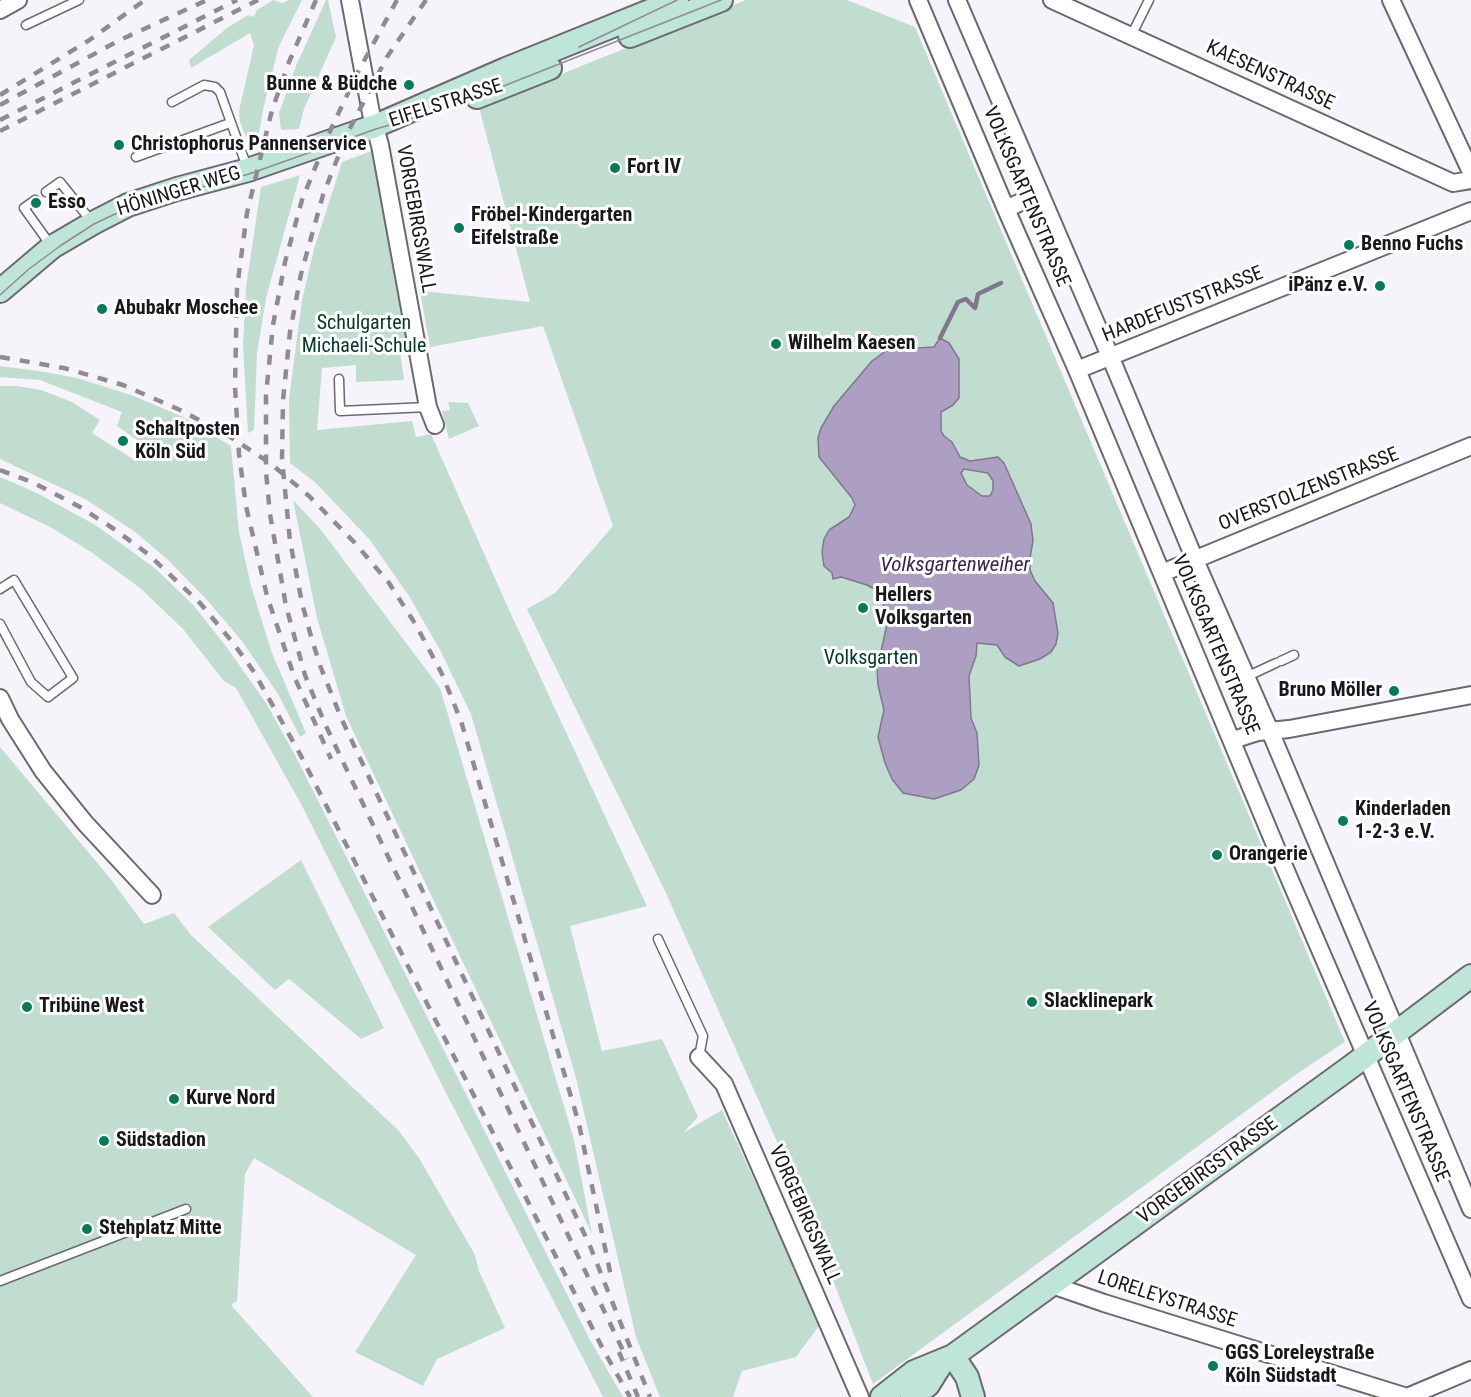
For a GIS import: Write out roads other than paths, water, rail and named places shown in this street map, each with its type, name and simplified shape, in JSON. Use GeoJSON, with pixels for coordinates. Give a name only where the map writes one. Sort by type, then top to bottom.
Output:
{"type":"FeatureCollection","features":[{"type":"Feature","properties":{"kind":"street","name":"VORGEBIRGSWALL"},"geometry":{"type":"LineString","coordinates":[[350,0],[428,407],[435,425]]}},
{"type":"Feature","properties":{"kind":"street","name":"EIFELSTRASSE"},"geometry":{"type":"LineString","coordinates":[[375,126],[506,69],[677,0]]}},
{"type":"Feature","properties":{"kind":"street","name":"EIFELSTRASSE"},"geometry":{"type":"LineString","coordinates":[[375,126],[413,119],[453,106],[721,0]]}},
{"type":"Feature","properties":{"kind":"street","name":"VOLKSGARTENSTRASSE"},"geometry":{"type":"LineString","coordinates":[[957,0],[1270,731],[1471,1209]]}},
{"type":"Feature","properties":{"kind":"street","name":"KAESENSTRASSE"},"geometry":{"type":"LineString","coordinates":[[1052,0],[1453,183],[1471,180]]}},
{"type":"Feature","properties":{"kind":"street"},"geometry":{"type":"LineString","coordinates":[[1391,0],[1471,172]]}},
{"type":"Feature","properties":{"kind":"street","name":"VOLKSGARTENSTRASSE"},"geometry":{"type":"LineString","coordinates":[[922,2],[1006,209],[1077,370],[1365,1055],[1471,1299]]}},
{"type":"Feature","properties":{"kind":"street","name":"HÖNINGER WEG"},"geometry":{"type":"LineString","coordinates":[[0,291],[52,247],[93,223],[147,198],[248,170],[375,126]]}},
{"type":"Feature","properties":{"kind":"street"},"geometry":{"type":"LineString","coordinates":[[1006,209],[1040,194]]}},
{"type":"Feature","properties":{"kind":"street","name":"HARDEFUSTSTRASSE"},"geometry":{"type":"LineString","coordinates":[[1077,370],[1471,211]]}},
{"type":"Feature","properties":{"kind":"street","name":"OVERSTOLZENSTRASSE"},"geometry":{"type":"LineString","coordinates":[[1162,573],[1471,446]]}},
{"type":"Feature","properties":{"kind":"street"},"geometry":{"type":"LineString","coordinates":[[1233,740],[1249,734],[1471,695]]}},
{"type":"Feature","properties":{"kind":"street"},"geometry":{"type":"LineString","coordinates":[[0,699],[43,771],[85,824],[152,896]]}},
{"type":"Feature","properties":{"kind":"street","name":"VORGEBIRGSTRASSE"},"geometry":{"type":"LineString","coordinates":[[882,1397],[909,1375],[948,1359],[1052,1285],[1471,976]]}},
{"type":"Feature","properties":{"kind":"street","name":"VORGEBIRGSWALL"},"geometry":{"type":"LineString","coordinates":[[699,1057],[724,1084],[860,1397]]}},
{"type":"Feature","properties":{"kind":"street","name":"LORELEYSTRASSE"},"geometry":{"type":"LineString","coordinates":[[1052,1285],[1407,1397]]}},
{"type":"Feature","properties":{"kind":"street"},"geometry":{"type":"LineString","coordinates":[[948,1359],[967,1377],[973,1397]]}},
{"type":"Feature","properties":{"kind":"street","name":"VORGEBIRGSTRASSE"},"geometry":{"type":"LineString","coordinates":[[912,1397],[927,1385],[948,1359]]}},
{"type":"Feature","properties":{"kind":"street"},"geometry":{"type":"LineString","coordinates":[[1407,1397],[1471,1370]]}},
{"type":"Feature","properties":{"kind":"lane"},"geometry":{"type":"LineString","coordinates":[[1131,36],[1149,0]]}},
{"type":"Feature","properties":{"kind":"lane"},"geometry":{"type":"LineString","coordinates":[[26,26],[74,1]]}},
{"type":"Feature","properties":{"kind":"lane"},"geometry":{"type":"LineString","coordinates":[[172,102],[204,85],[215,87],[220,92],[248,170]]}},
{"type":"Feature","properties":{"kind":"lane"},"geometry":{"type":"LineString","coordinates":[[136,157],[230,123]]}},
{"type":"Feature","properties":{"kind":"lane"},"geometry":{"type":"LineString","coordinates":[[46,192],[60,182],[93,223]]}},
{"type":"Feature","properties":{"kind":"lane"},"geometry":{"type":"LineString","coordinates":[[35,200],[24,208],[52,247]]}},
{"type":"Feature","properties":{"kind":"lane"},"geometry":{"type":"LineString","coordinates":[[339,379],[340,411],[428,407]]}},
{"type":"Feature","properties":{"kind":"lane"},"geometry":{"type":"LineString","coordinates":[[0,589],[14,580],[73,678],[48,697],[31,682],[0,624]]}},
{"type":"Feature","properties":{"kind":"lane"},"geometry":{"type":"LineString","coordinates":[[1246,677],[1294,655]]}},
{"type":"Feature","properties":{"kind":"lane"},"geometry":{"type":"LineString","coordinates":[[658,939],[703,1036],[699,1057]]}},
{"type":"Feature","properties":{"kind":"lane"},"geometry":{"type":"LineString","coordinates":[[0,1281],[186,1209]]}},
{"type":"Feature","properties":{"kind":"water","name":"Volksgartenweiher"},"geometry":{"type":"Polygon","coordinates":[[[940,338],[949,343],[959,359],[959,398],[953,405],[941,412],[941,431],[952,442],[960,457],[970,461],[998,457],[1004,463],[1031,524],[1033,541],[1030,570],[1035,581],[1053,603],[1058,633],[1056,644],[1051,652],[1040,659],[1019,666],[1005,657],[997,645],[977,643],[976,656],[969,676],[971,718],[977,733],[979,765],[974,779],[961,790],[934,799],[903,793],[892,779],[885,763],[878,737],[884,710],[877,669],[888,620],[883,605],[888,600],[867,585],[841,577],[833,579],[832,573],[824,566],[822,552],[824,539],[829,530],[849,517],[855,505],[819,457],[818,438],[834,406],[872,361],[887,350],[934,347],[940,338]],[[964,469],[961,473],[967,485],[982,496],[990,496],[993,481],[988,473],[964,469]]]}},
{"type":"Feature","properties":{"kind":"waterway"},"geometry":{"type":"LineString","coordinates":[[940,338],[958,302],[966,299],[975,308],[978,294],[1001,283]]}},
{"type":"Feature","properties":{"kind":"tram line"},"geometry":{"type":"LineString","coordinates":[[579,47],[677,0]]}},
{"type":"Feature","properties":{"kind":"tram line"},"geometry":{"type":"LineString","coordinates":[[0,295],[60,246],[94,224],[130,207],[249,174],[376,129],[453,106],[721,0]]}},
{"type":"Feature","properties":{"kind":"railway"},"geometry":{"type":"LineString","coordinates":[[0,95],[88,41],[145,0]]}},
{"type":"Feature","properties":{"kind":"railway"},"geometry":{"type":"LineString","coordinates":[[0,105],[120,40],[207,0]]}},
{"type":"Feature","properties":{"kind":"railway"},"geometry":{"type":"LineString","coordinates":[[0,120],[237,0]]}},
{"type":"Feature","properties":{"kind":"railway"},"geometry":{"type":"LineString","coordinates":[[0,131],[258,0]]}},
{"type":"Feature","properties":{"kind":"railway"},"geometry":{"type":"LineString","coordinates":[[316,0],[289,62],[272,110],[247,213],[237,288],[235,387],[239,454],[246,506],[267,596],[294,676],[331,759]]}},
{"type":"Feature","properties":{"kind":"railway"},"geometry":{"type":"LineString","coordinates":[[397,0],[358,72],[331,129],[302,200],[285,262],[273,325],[266,395],[266,472],[270,514],[286,606],[305,675],[325,724],[627,1359]]}},
{"type":"Feature","properties":{"kind":"railway"},"geometry":{"type":"LineString","coordinates":[[426,0],[387,57],[347,134],[323,195],[301,274],[290,332],[283,400],[282,459],[290,541],[312,640],[342,720],[590,1246],[650,1397]]}},
{"type":"Feature","properties":{"kind":"railway"},"geometry":{"type":"LineString","coordinates":[[0,357],[64,368],[123,385],[180,410],[229,436],[270,463],[309,496],[355,543],[389,583],[416,625],[442,674],[461,721],[579,1124],[612,1281]]}},
{"type":"Feature","properties":{"kind":"railway"},"geometry":{"type":"LineString","coordinates":[[0,470],[34,483],[80,507],[148,554],[200,603],[254,672],[300,754],[605,1353],[630,1397]]}},
{"type":"Feature","properties":{"kind":"railway"},"geometry":{"type":"LineString","coordinates":[[619,1352],[638,1397]]}},
{"type":"Feature","properties":{"kind":"place","name":"Bunne & Büdche"},"geometry":{"type":"Point","coordinates":[409,85]}},
{"type":"Feature","properties":{"kind":"place","name":"Christophorus Pannenservice"},"geometry":{"type":"Point","coordinates":[119,145]}},
{"type":"Feature","properties":{"kind":"place","name":"Fort IV"},"geometry":{"type":"Point","coordinates":[615,168]}},
{"type":"Feature","properties":{"kind":"place","name":"Esso"},"geometry":{"type":"Point","coordinates":[36,203]}},
{"type":"Feature","properties":{"kind":"place","name":"Fröbel-Kindergarten Eifelstraße"},"geometry":{"type":"Point","coordinates":[459,228]}},
{"type":"Feature","properties":{"kind":"place","name":"Benno Fuchs"},"geometry":{"type":"Point","coordinates":[1349,245]}},
{"type":"Feature","properties":{"kind":"place","name":"iPänz e.V."},"geometry":{"type":"Point","coordinates":[1380,286]}},
{"type":"Feature","properties":{"kind":"place","name":"Abubakr Moschee"},"geometry":{"type":"Point","coordinates":[102,309]}},
{"type":"Feature","properties":{"kind":"place","name":"Wilhelm Kaesen"},"geometry":{"type":"Point","coordinates":[776,344]}},
{"type":"Feature","properties":{"kind":"place","name":"Schaltposten Köln Süd"},"geometry":{"type":"Point","coordinates":[123,441]}},
{"type":"Feature","properties":{"kind":"place","name":"Hellers Volksgarten"},"geometry":{"type":"Point","coordinates":[863,608]}},
{"type":"Feature","properties":{"kind":"place","name":"Bruno Möller"},"geometry":{"type":"Point","coordinates":[1394,691]}},
{"type":"Feature","properties":{"kind":"place","name":"Kinderladen 1-2-3 e.V."},"geometry":{"type":"Point","coordinates":[1343,821]}},
{"type":"Feature","properties":{"kind":"place","name":"Orangerie"},"geometry":{"type":"Point","coordinates":[1217,855]}},
{"type":"Feature","properties":{"kind":"place","name":"Slacklinepark"},"geometry":{"type":"Point","coordinates":[1032,1002]}},
{"type":"Feature","properties":{"kind":"place","name":"Tribüne West"},"geometry":{"type":"Point","coordinates":[27,1007]}},
{"type":"Feature","properties":{"kind":"place","name":"Kurve Nord"},"geometry":{"type":"Point","coordinates":[174,1099]}},
{"type":"Feature","properties":{"kind":"place","name":"Südstadion"},"geometry":{"type":"Point","coordinates":[104,1141]}},
{"type":"Feature","properties":{"kind":"place","name":"Stehplatz Mitte"},"geometry":{"type":"Point","coordinates":[87,1229]}},
{"type":"Feature","properties":{"kind":"place","name":"GGS Loreleystraße Köln Südstadt"},"geometry":{"type":"Point","coordinates":[1213,1366]}},
{"type":"Feature","properties":{"kind":"park label","name":"Schulgarten Michaeli-Schule"},"geometry":{"type":"Point","coordinates":[364,336]}},
{"type":"Feature","properties":{"kind":"park label","name":"Volksgarten"},"geometry":{"type":"Point","coordinates":[871,659]}}]}
